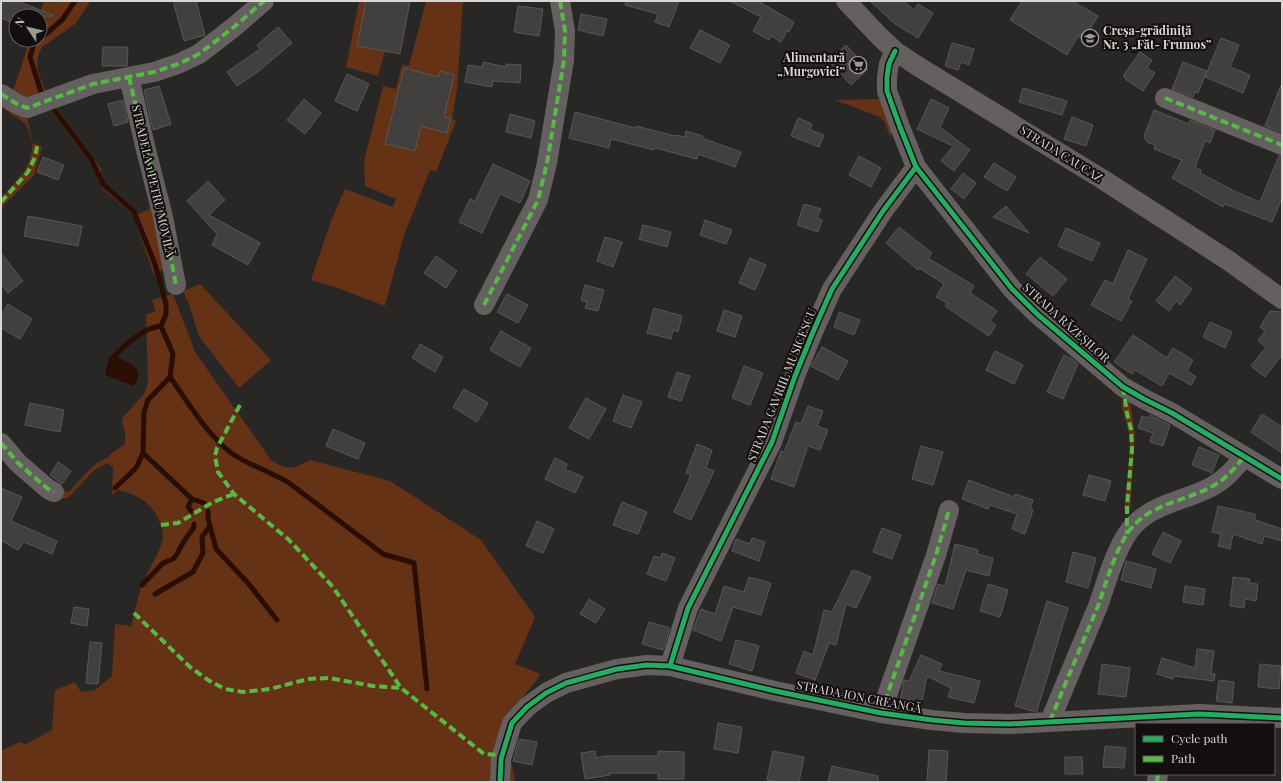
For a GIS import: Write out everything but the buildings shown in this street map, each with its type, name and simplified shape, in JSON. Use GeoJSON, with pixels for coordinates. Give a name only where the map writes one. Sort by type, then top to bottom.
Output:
{"type":"FeatureCollection","features":[{"type":"Feature","properties":{"kind":"street"},"geometry":{"type":"LineString","coordinates":[[1,94],[16,104],[27,108],[93,84],[154,72],[178,64],[199,54],[264,1]]}},
{"type":"Feature","properties":{"kind":"street"},"geometry":{"type":"LineString","coordinates":[[484,305],[538,200],[547,163],[564,60],[565,31],[560,1]]}},
{"type":"Feature","properties":{"kind":"street","name":"STRADA CAUCAZ"},"geometry":{"type":"LineString","coordinates":[[846,1],[878,36],[895,51],[1122,192],[1229,261],[1282,299]]}},
{"type":"Feature","properties":{"kind":"street","name":"STRADA RĂZEȘILOR"},"geometry":{"type":"LineString","coordinates":[[895,51],[887,77],[887,91],[916,166],[1012,289],[1037,314],[1123,387],[1144,400],[1172,413],[1282,479]]}},
{"type":"Feature","properties":{"kind":"street","name":"STRADELA 1 PETRU MOVILĂ"},"geometry":{"type":"LineString","coordinates":[[129,77],[163,217],[176,285]]}},
{"type":"Feature","properties":{"kind":"street"},"geometry":{"type":"LineString","coordinates":[[1165,98],[1282,144]]}},
{"type":"Feature","properties":{"kind":"street","name":"STRADA GAVRIIL MUSICESCU"},"geometry":{"type":"LineString","coordinates":[[670,666],[679,632],[688,608],[772,442],[795,376],[832,290],[883,211],[916,166]]}},
{"type":"Feature","properties":{"kind":"street"},"geometry":{"type":"LineString","coordinates":[[1,443],[18,463],[48,489],[54,492]]}},
{"type":"Feature","properties":{"kind":"street"},"geometry":{"type":"LineString","coordinates":[[1050,721],[1091,623],[1119,549],[1127,534],[1146,514],[1210,488],[1220,482],[1230,474],[1244,457]]}},
{"type":"Feature","properties":{"kind":"street","name":"STRADA ION CREANGĂ"},"geometry":{"type":"LineString","coordinates":[[881,713],[936,555],[949,510]]}},
{"type":"Feature","properties":{"kind":"street","name":"STRADA ION CREANGĂ"},"geometry":{"type":"LineString","coordinates":[[500,782],[501,759],[512,723],[527,707],[546,693],[566,683],[617,669],[646,665],[670,666],[775,691],[881,713],[964,723],[1010,724],[1050,721],[1162,720],[1199,714],[1282,718]]}},
{"type":"Feature","properties":{"kind":"shaded area"},"geometry":{"type":"Polygon","coordinates":[[[44,1],[53,3],[54,1],[91,1],[75,24],[48,43],[48,8],[42,8],[44,1]]]}},
{"type":"Feature","properties":{"kind":"shaded area"},"geometry":{"type":"Polygon","coordinates":[[[359,1],[382,5],[378,25],[362,22],[357,45],[385,51],[378,76],[346,67],[359,1]]]}},
{"type":"Feature","properties":{"kind":"shaded area"},"geometry":{"type":"Polygon","coordinates":[[[426,1],[463,1],[457,89],[452,119],[456,121],[436,172],[430,170],[404,235],[385,306],[338,288],[311,280],[331,221],[345,189],[393,207],[396,199],[365,186],[364,161],[383,86],[396,89],[402,65],[409,66],[426,1]]]}},
{"type":"Feature","properties":{"kind":"shaded area"},"geometry":{"type":"Polygon","coordinates":[[[27,48],[42,48],[38,56],[37,69],[45,90],[35,100],[26,103],[13,91],[27,48]]]}},
{"type":"Feature","properties":{"kind":"shaded area"},"geometry":{"type":"Polygon","coordinates":[[[884,99],[894,127],[890,137],[885,123],[880,117],[835,100],[884,99]]]}},
{"type":"Feature","properties":{"kind":"shaded area"},"geometry":{"type":"Polygon","coordinates":[[[1,101],[27,117],[33,143],[26,124],[1,107],[1,101]]]}},
{"type":"Feature","properties":{"kind":"shaded area"},"geometry":{"type":"Polygon","coordinates":[[[55,106],[102,170],[99,173],[105,184],[139,214],[155,206],[167,268],[154,275],[133,215],[103,189],[89,161],[50,109],[55,106]]]}},
{"type":"Feature","properties":{"kind":"shaded area"},"geometry":{"type":"Polygon","coordinates":[[[33,143],[42,147],[34,175],[1,208],[1,198],[23,173],[30,160],[33,143]]]}},
{"type":"Feature","properties":{"kind":"shaded area"},"geometry":{"type":"Polygon","coordinates":[[[200,284],[271,360],[239,388],[199,336],[189,304],[183,291],[200,284]]]}},
{"type":"Feature","properties":{"kind":"shaded area"},"geometry":{"type":"Polygon","coordinates":[[[173,294],[195,352],[271,460],[281,466],[290,468],[310,460],[390,481],[481,540],[535,617],[515,664],[541,674],[504,722],[515,782],[1,782],[1,751],[19,742],[26,744],[52,730],[55,690],[75,682],[81,692],[95,690],[112,676],[115,624],[131,626],[142,586],[161,547],[163,537],[157,516],[144,501],[133,495],[119,490],[112,495],[113,467],[107,463],[93,471],[68,498],[57,499],[57,488],[69,492],[97,463],[107,458],[125,444],[125,433],[122,421],[124,416],[144,394],[148,383],[146,315],[156,311],[152,300],[173,294]]]}},
{"type":"Feature","properties":{"kind":"shaded area"},"geometry":{"type":"Polygon","coordinates":[[[116,356],[131,364],[138,371],[137,380],[134,386],[105,375],[110,358],[114,360],[116,356]]]}},
{"type":"Feature","properties":{"kind":"shaded area"},"geometry":{"type":"Polygon","coordinates":[[[1130,401],[1135,434],[1130,513],[1124,510],[1130,437],[1121,404],[1130,401]]]}},
{"type":"Feature","properties":{"kind":"waterway"},"geometry":{"type":"LineString","coordinates":[[48,32],[62,20],[75,1]]}},
{"type":"Feature","properties":{"kind":"waterway"},"geometry":{"type":"LineString","coordinates":[[33,48],[30,57],[41,92]]}},
{"type":"Feature","properties":{"kind":"waterway"},"geometry":{"type":"LineString","coordinates":[[52,107],[91,159],[103,184],[134,212],[155,264],[166,304],[166,314],[161,326],[173,354],[170,377],[202,423],[232,454],[289,483],[383,554],[414,563],[427,689]]}},
{"type":"Feature","properties":{"kind":"waterway"},"geometry":{"type":"LineString","coordinates":[[111,359],[140,334],[154,327],[161,326]]}},
{"type":"Feature","properties":{"kind":"waterway"},"geometry":{"type":"LineString","coordinates":[[170,377],[148,400],[144,412],[143,453],[192,499],[204,503]]}},
{"type":"Feature","properties":{"kind":"waterway"},"geometry":{"type":"LineString","coordinates":[[115,488],[136,468],[143,453]]}},
{"type":"Feature","properties":{"kind":"waterway"},"geometry":{"type":"LineString","coordinates":[[191,511],[188,507],[192,499]]}},
{"type":"Feature","properties":{"kind":"waterway"},"geometry":{"type":"LineString","coordinates":[[208,511],[208,518],[216,549],[248,583],[277,620]]}},
{"type":"Feature","properties":{"kind":"waterway"},"geometry":{"type":"LineString","coordinates":[[142,585],[163,563],[173,559],[194,527],[194,524]]}},
{"type":"Feature","properties":{"kind":"waterway"},"geometry":{"type":"LineString","coordinates":[[155,594],[193,572],[203,553],[202,537],[210,526]]}},
{"type":"Feature","properties":{"kind":"marked path"},"geometry":{"type":"LineString","coordinates":[[1,94],[17,104],[27,108],[93,84],[154,72],[178,64],[199,54],[264,1]]}},
{"type":"Feature","properties":{"kind":"marked path"},"geometry":{"type":"LineString","coordinates":[[484,305],[538,200],[547,163],[564,60],[565,31],[560,1]]}},
{"type":"Feature","properties":{"kind":"marked path"},"geometry":{"type":"LineString","coordinates":[[129,77],[163,217],[176,285]]}},
{"type":"Feature","properties":{"kind":"marked path"},"geometry":{"type":"LineString","coordinates":[[1165,98],[1282,145]]}},
{"type":"Feature","properties":{"kind":"marked path"},"geometry":{"type":"LineString","coordinates":[[1,202],[28,172],[35,157],[38,142]]}},
{"type":"Feature","properties":{"kind":"marked path"},"geometry":{"type":"LineString","coordinates":[[1123,387],[1131,429],[1132,449],[1127,506],[1127,534]]}},
{"type":"Feature","properties":{"kind":"marked path"},"geometry":{"type":"LineString","coordinates":[[240,405],[217,448],[215,456],[218,472],[234,494],[289,540],[333,587],[401,688],[484,754],[502,755]]}},
{"type":"Feature","properties":{"kind":"marked path"},"geometry":{"type":"LineString","coordinates":[[1,443],[18,463],[48,489],[54,492]]}},
{"type":"Feature","properties":{"kind":"marked path"},"geometry":{"type":"LineString","coordinates":[[1050,721],[1098,606],[1113,562],[1129,532],[1135,524],[1152,511],[1202,491],[1221,481],[1244,457]]}},
{"type":"Feature","properties":{"kind":"marked path"},"geometry":{"type":"LineString","coordinates":[[161,525],[178,523],[213,502],[234,494]]}},
{"type":"Feature","properties":{"kind":"marked path"},"geometry":{"type":"LineString","coordinates":[[881,713],[936,555],[949,510]]}},
{"type":"Feature","properties":{"kind":"marked path"},"geometry":{"type":"LineString","coordinates":[[134,613],[190,667],[208,680],[225,689],[243,692],[270,689],[308,679],[329,678],[373,686],[401,688]]}},
{"type":"Feature","properties":{"kind":"marked path"},"geometry":{"type":"LineString","coordinates":[[1157,782],[1158,775]]}},
{"type":"Feature","properties":{"kind":"cycle path"},"geometry":{"type":"LineString","coordinates":[[895,51],[889,64],[887,91],[916,167],[1012,289],[1037,314],[1123,387],[1172,413],[1282,479]]}},
{"type":"Feature","properties":{"kind":"cycle path"},"geometry":{"type":"LineString","coordinates":[[670,666],[688,608],[772,442],[795,376],[832,289],[883,211],[916,167]]}},
{"type":"Feature","properties":{"kind":"cycle path"},"geometry":{"type":"LineString","coordinates":[[500,782],[501,759],[512,723],[527,707],[546,693],[566,683],[617,669],[647,665],[670,666],[775,691],[881,713],[964,723],[1010,724],[1199,714],[1282,718]]}},
{"type":"Feature","properties":{"kind":"place","name":"Creşa-grădiniţă Nr. 3 „Făt- Frumos”"},"geometry":{"type":"Point","coordinates":[1090,38]}},
{"type":"Feature","properties":{"kind":"place","name":"Alimentară „Murgovici”"},"geometry":{"type":"Point","coordinates":[858,65]}}]}
